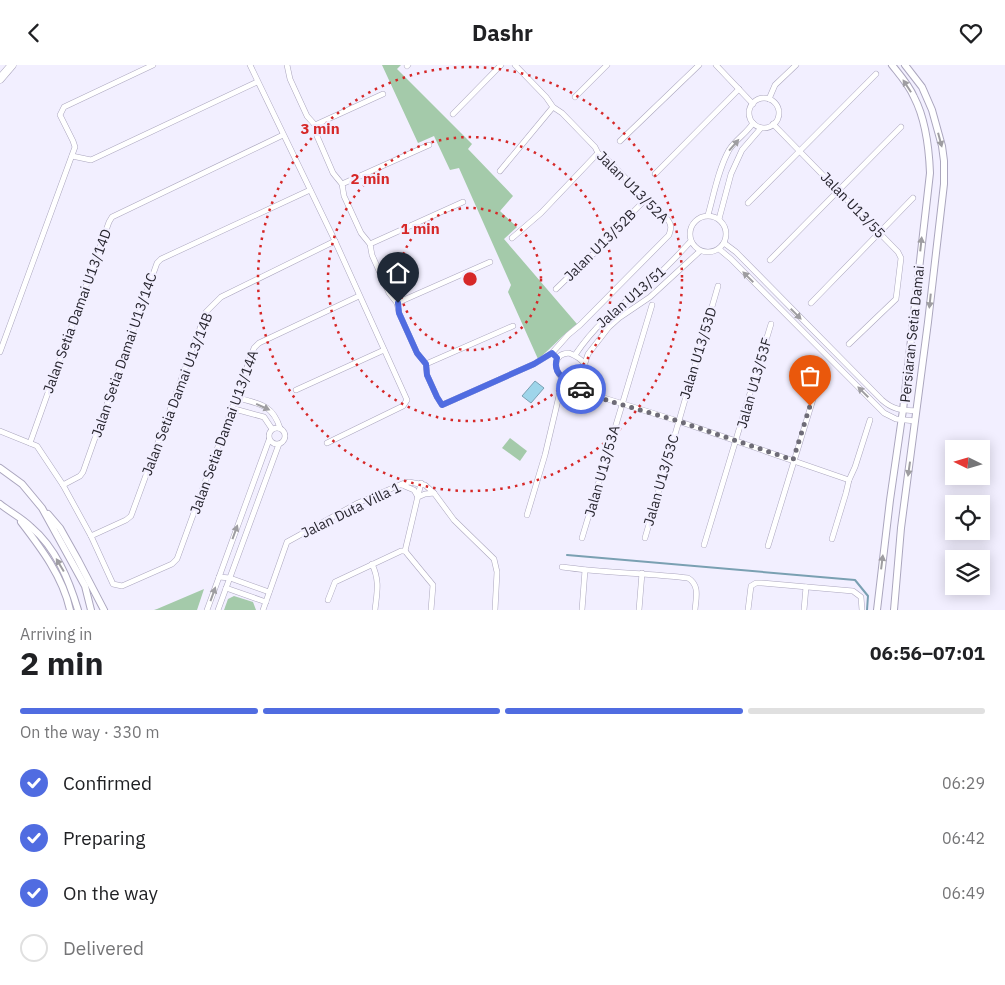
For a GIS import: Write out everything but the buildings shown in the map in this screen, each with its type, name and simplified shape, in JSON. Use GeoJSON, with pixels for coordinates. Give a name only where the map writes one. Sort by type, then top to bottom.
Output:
{"type":"FeatureCollection","features":[{"type":"Feature","properties":{"kind":"highway"},"geometry":{"type":"LineString","coordinates":[[0,79],[12,65]]}},
{"type":"Feature","properties":{"kind":"street"},"geometry":{"type":"LineString","coordinates":[[0,352],[72,156],[73,141],[60,115],[64,107],[153,65]]}},
{"type":"Feature","properties":{"kind":"street"},"geometry":{"type":"LineString","coordinates":[[250,65],[406,397],[407,403],[404,406],[327,443]]}},
{"type":"Feature","properties":{"kind":"street"},"geometry":{"type":"LineString","coordinates":[[288,65],[290,79],[307,116],[316,125],[317,136],[334,173],[342,184],[344,196],[361,233],[370,244],[372,255],[389,293],[398,303],[399,313],[417,353],[426,364],[513,326]]}},
{"type":"Feature","properties":{"kind":"street"},"geometry":{"type":"LineString","coordinates":[[453,114],[501,65]]}},
{"type":"Feature","properties":{"kind":"street","name":"Jalan U13/52A"},"geometry":{"type":"LineString","coordinates":[[426,364],[427,375],[442,405],[534,364],[552,353],[669,235],[671,226],[668,220],[652,205],[644,201],[634,187],[606,158],[598,153],[595,147],[562,113],[552,107],[546,97],[515,65]]}},
{"type":"Feature","properties":{"kind":"street"},"geometry":{"type":"LineString","coordinates":[[575,97],[607,65]]}},
{"type":"Feature","properties":{"kind":"street"},"geometry":{"type":"LineString","coordinates":[[620,141],[699,65]]}},
{"type":"Feature","properties":{"kind":"street"},"geometry":{"type":"LineString","coordinates":[[716,65],[753,104]]}},
{"type":"Feature","properties":{"kind":"street"},"geometry":{"type":"LineString","coordinates":[[769,99],[775,85],[796,65]]}},
{"type":"Feature","properties":{"kind":"street","name":"Persiaran Setia Damai"},"geometry":{"type":"LineString","coordinates":[[877,610],[882,556],[903,410],[930,173],[930,157],[923,123],[914,97],[892,65]]}},
{"type":"Feature","properties":{"kind":"street","name":"Persiaran Setia Damai"},"geometry":{"type":"LineString","coordinates":[[894,610],[901,528],[944,185],[944,161],[938,131],[922,87],[905,65]]}},
{"type":"Feature","properties":{"kind":"street"},"geometry":{"type":"LineString","coordinates":[[748,203],[876,74]]}},
{"type":"Feature","properties":{"kind":"street"},"geometry":{"type":"LineString","coordinates":[[72,156],[91,160],[257,82]]}},
{"type":"Feature","properties":{"kind":"street"},"geometry":{"type":"LineString","coordinates":[[654,174],[739,89]]}},
{"type":"Feature","properties":{"kind":"street"},"geometry":{"type":"LineString","coordinates":[[316,125],[383,94]]}},
{"type":"Feature","properties":{"kind":"street"},"geometry":{"type":"LineString","coordinates":[[760,99],[769,99],[777,106],[778,116],[774,124],[770,127],[761,128],[753,123],[749,111],[753,104],[760,99]]}},
{"type":"Feature","properties":{"kind":"street"},"geometry":{"type":"LineString","coordinates":[[500,171],[552,107]]}},
{"type":"Feature","properties":{"kind":"street"},"geometry":{"type":"LineString","coordinates":[[708,215],[720,170],[730,148],[748,131],[753,123]]}},
{"type":"Feature","properties":{"kind":"street","name":"Jalan U13/55"},"geometry":{"type":"LineString","coordinates":[[774,124],[799,152],[880,233],[898,252],[901,258],[896,299],[849,344]]}},
{"type":"Feature","properties":{"kind":"street"},"geometry":{"type":"LineString","coordinates":[[770,260],[901,127]]}},
{"type":"Feature","properties":{"kind":"street"},"geometry":{"type":"LineString","coordinates":[[719,219],[731,173],[742,150],[761,128]]}},
{"type":"Feature","properties":{"kind":"street","name":"Jalan Setia Damai U13/14D"},"geometry":{"type":"LineString","coordinates":[[30,443],[82,294],[112,217],[283,135]]}},
{"type":"Feature","properties":{"kind":"street"},"geometry":{"type":"LineString","coordinates":[[342,184],[429,145]]}},
{"type":"Feature","properties":{"kind":"street"},"geometry":{"type":"LineString","coordinates":[[512,238],[541,213],[598,153]]}},
{"type":"Feature","properties":{"kind":"street","name":"Jalan Setia Damai U13/14C"},"geometry":{"type":"LineString","coordinates":[[63,485],[80,476],[83,472],[157,263],[161,259],[310,190]]}},
{"type":"Feature","properties":{"kind":"street"},"geometry":{"type":"LineString","coordinates":[[811,303],[913,198]]}},
{"type":"Feature","properties":{"kind":"street","name":"Jalan U13/52B"},"geometry":{"type":"LineString","coordinates":[[556,289],[596,252],[644,201]]}},
{"type":"Feature","properties":{"kind":"street"},"geometry":{"type":"LineString","coordinates":[[370,244],[463,202]]}},
{"type":"Feature","properties":{"kind":"street"},"geometry":{"type":"LineString","coordinates":[[708,215],[719,219],[726,230],[724,243],[713,252],[700,251],[691,241],[691,226],[698,218],[708,215]]}},
{"type":"Feature","properties":{"kind":"street","name":"Jalan Setia Damai U13/14B"},"geometry":{"type":"LineString","coordinates":[[91,536],[131,516],[206,312],[220,297],[334,241]]}},
{"type":"Feature","properties":{"kind":"street","name":"Jalan U13/51"},"geometry":{"type":"LineString","coordinates":[[575,355],[589,335],[603,320],[657,276],[691,241]]}},
{"type":"Feature","properties":{"kind":"street"},"geometry":{"type":"LineString","coordinates":[[724,243],[736,252],[882,400],[890,407],[916,411]]}},
{"type":"Feature","properties":{"kind":"street"},"geometry":{"type":"LineString","coordinates":[[719,249],[880,410],[892,418],[915,421]]}},
{"type":"Feature","properties":{"kind":"street","name":"Jalan U13/51"},"geometry":{"type":"LineString","coordinates":[[585,363],[588,354],[609,327],[650,297],[700,251]]}},
{"type":"Feature","properties":{"kind":"street"},"geometry":{"type":"LineString","coordinates":[[398,303],[490,261]]}},
{"type":"Feature","properties":{"kind":"street","name":"Jalan U13/53D"},"geometry":{"type":"LineString","coordinates":[[678,421],[718,286]]}},
{"type":"Feature","properties":{"kind":"street","name":"Jalan Setia Damai U13/14A"},"geometry":{"type":"LineString","coordinates":[[91,536],[113,584],[122,586],[172,564],[177,559],[254,347],[359,296]]}},
{"type":"Feature","properties":{"kind":"street","name":"Jalan U13/53A"},"geometry":{"type":"LineString","coordinates":[[582,538],[652,305]]}},
{"type":"Feature","properties":{"kind":"street","name":"Jalan U13/53F"},"geometry":{"type":"LineString","coordinates":[[704,545],[771,324]]}},
{"type":"Feature","properties":{"kind":"street"},"geometry":{"type":"LineString","coordinates":[[296,390],[384,350]]}},
{"type":"Feature","properties":{"kind":"street"},"geometry":{"type":"LineString","coordinates":[[552,353],[557,358]]}},
{"type":"Feature","properties":{"kind":"street"},"geometry":{"type":"LineString","coordinates":[[569,353],[575,355],[585,363],[587,368],[584,379],[578,382],[563,379],[556,369],[557,358],[562,354],[569,353]]}},
{"type":"Feature","properties":{"kind":"street"},"geometry":{"type":"LineString","coordinates":[[768,546],[822,370]]}},
{"type":"Feature","properties":{"kind":"street"},"geometry":{"type":"LineString","coordinates":[[527,515],[545,455],[563,379]]}},
{"type":"Feature","properties":{"kind":"street"},"geometry":{"type":"LineString","coordinates":[[578,382],[580,389],[588,393],[678,421],[849,480]]}},
{"type":"Feature","properties":{"kind":"street"},"geometry":{"type":"LineString","coordinates":[[218,610],[279,444],[284,441],[285,437],[284,431],[280,428],[273,411],[262,405],[235,397]]}},
{"type":"Feature","properties":{"kind":"street"},"geometry":{"type":"LineString","coordinates":[[231,408],[264,417],[272,429]]}},
{"type":"Feature","properties":{"kind":"street"},"geometry":{"type":"LineString","coordinates":[[832,539],[849,480],[870,420]]}},
{"type":"Feature","properties":{"kind":"street","name":"Jalan U13/53C"},"geometry":{"type":"LineString","coordinates":[[645,538],[678,421]]}},
{"type":"Feature","properties":{"kind":"street"},"geometry":{"type":"LineString","coordinates":[[272,429],[280,428]]}},
{"type":"Feature","properties":{"kind":"street"},"geometry":{"type":"LineString","coordinates":[[207,610],[272,429]]}},
{"type":"Feature","properties":{"kind":"street"},"geometry":{"type":"LineString","coordinates":[[0,431],[37,446],[63,485],[91,536]]}},
{"type":"Feature","properties":{"kind":"street"},"geometry":{"type":"LineString","coordinates":[[269,440],[272,443],[279,444]]}},
{"type":"Feature","properties":{"kind":"street"},"geometry":{"type":"LineString","coordinates":[[260,466],[263,464],[268,466],[270,470]]}},
{"type":"Feature","properties":{"kind":"street"},"geometry":{"type":"LineString","coordinates":[[0,468],[22,484],[60,529],[104,610]]}},
{"type":"Feature","properties":{"kind":"street","name":"Jalan Duta Villa 1"},"geometry":{"type":"LineString","coordinates":[[263,610],[288,542],[358,503],[409,482],[420,483],[428,487],[454,520],[494,559],[498,572],[495,610]]}},
{"type":"Feature","properties":{"kind":"street"},"geometry":{"type":"LineString","coordinates":[[405,551],[420,483]]}},
{"type":"Feature","properties":{"kind":"street"},"geometry":{"type":"LineString","coordinates":[[402,484],[414,489],[418,497]]}},
{"type":"Feature","properties":{"kind":"street"},"geometry":{"type":"LineString","coordinates":[[418,497],[434,493]]}},
{"type":"Feature","properties":{"kind":"street"},"geometry":{"type":"LineString","coordinates":[[0,504],[32,527],[49,547],[63,569],[78,610]]}},
{"type":"Feature","properties":{"kind":"street"},"geometry":{"type":"LineString","coordinates":[[42,508],[86,586],[91,610]]}},
{"type":"Feature","properties":{"kind":"street"},"geometry":{"type":"LineString","coordinates":[[17,517],[49,562],[61,584],[70,610]]}},
{"type":"Feature","properties":{"kind":"street"},"geometry":{"type":"LineString","coordinates":[[328,600],[335,581],[401,551],[405,551]]}},
{"type":"Feature","properties":{"kind":"street"},"geometry":{"type":"LineString","coordinates":[[405,551],[433,585],[432,610]]}},
{"type":"Feature","properties":{"kind":"street"},"geometry":{"type":"LineString","coordinates":[[372,564],[378,581],[375,610]]}},
{"type":"Feature","properties":{"kind":"street"},"geometry":{"type":"LineString","coordinates":[[562,567],[688,578],[697,587],[695,610]]}},
{"type":"Feature","properties":{"kind":"street"},"geometry":{"type":"LineString","coordinates":[[582,610],[585,570]]}},
{"type":"Feature","properties":{"kind":"street"},"geometry":{"type":"LineString","coordinates":[[639,610],[642,573]]}},
{"type":"Feature","properties":{"kind":"street"},"geometry":{"type":"LineString","coordinates":[[219,577],[230,578],[269,592]]}},
{"type":"Feature","properties":{"kind":"street"},"geometry":{"type":"LineString","coordinates":[[748,610],[751,586],[756,583],[853,591],[861,597],[862,610]]}},
{"type":"Feature","properties":{"kind":"street"},"geometry":{"type":"LineString","coordinates":[[804,610],[806,587]]}},
{"type":"Feature","properties":{"kind":"street"},"geometry":{"type":"LineString","coordinates":[[226,588],[266,602]]}},
{"type":"Feature","properties":{"kind":"green space"},"geometry":{"type":"Polygon","coordinates":[[[382,65],[401,65],[397,69],[472,144],[468,149],[513,196],[500,211],[517,227],[504,239],[577,324],[538,359],[508,292],[511,285],[459,168],[450,170],[434,136],[418,143],[382,65]]]}},
{"type":"Feature","properties":{"kind":"green space"},"geometry":{"type":"Polygon","coordinates":[[[510,438],[527,451],[520,461],[502,448],[510,438]]]}},
{"type":"Feature","properties":{"kind":"green space"},"geometry":{"type":"Polygon","coordinates":[[[204,589],[197,610],[154,610],[157,609],[204,589]]]}},
{"type":"Feature","properties":{"kind":"green space"},"geometry":{"type":"Polygon","coordinates":[[[234,596],[253,602],[256,610],[224,610],[228,599],[234,596]]]}},
{"type":"Feature","properties":{"kind":"water"},"geometry":{"type":"Polygon","coordinates":[[[535,381],[544,388],[531,403],[522,396],[535,381]]]}},
{"type":"Feature","properties":{"kind":"waterway"},"geometry":{"type":"LineString","coordinates":[[567,555],[855,580],[868,596],[867,610]]}},
{"type":"Feature","properties":{"kind":"way so far"},"geometry":{"type":"LineString","coordinates":[[581,389],[609,401],[678,421],[793,460],[810,406]]}},
{"type":"Feature","properties":{"kind":"route"},"geometry":{"type":"LineString","coordinates":[[398,303],[399,313],[417,353],[426,364],[427,375],[442,405],[534,364],[552,353],[557,358],[556,369],[563,379],[578,382],[581,389]]}}]}
